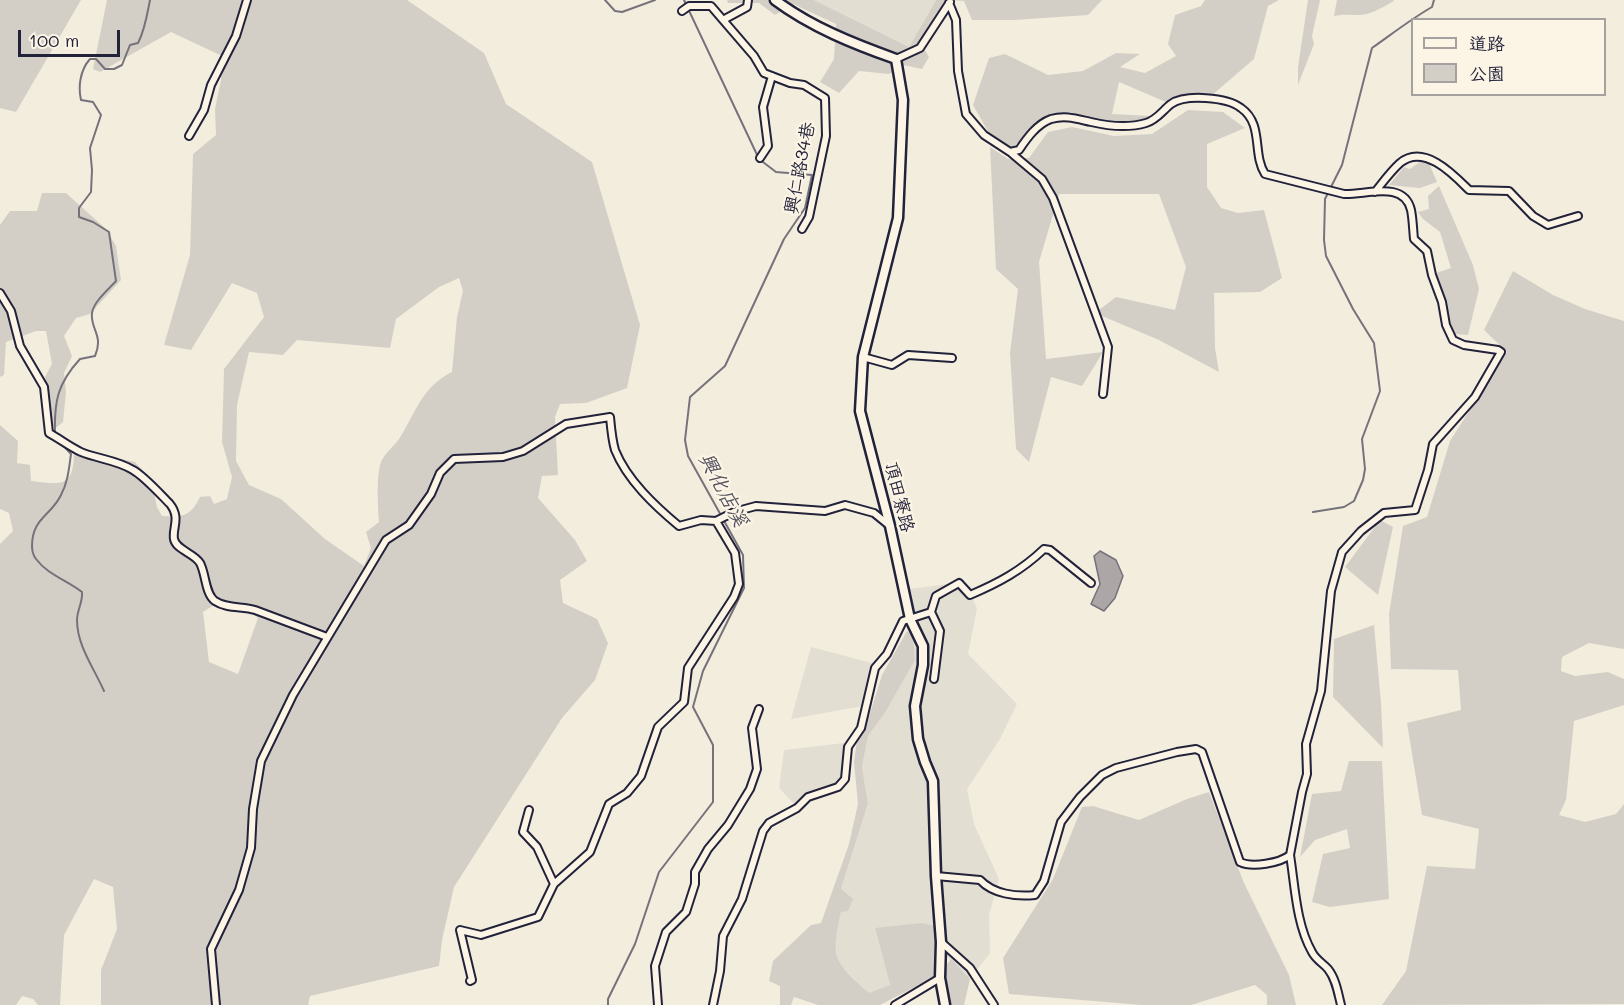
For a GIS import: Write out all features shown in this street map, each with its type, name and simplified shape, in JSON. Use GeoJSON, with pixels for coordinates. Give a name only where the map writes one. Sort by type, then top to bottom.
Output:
{"type":"FeatureCollection","features":[{"type":"Feature","properties":{"kind":"street"},"geometry":{"type":"LineString","coordinates":[[189,136],[204,110],[211,85],[236,36],[247,0]]}},
{"type":"Feature","properties":{"kind":"street"},"geometry":{"type":"LineString","coordinates":[[723,20],[747,7],[748,0]]}},
{"type":"Feature","properties":{"kind":"street"},"geometry":{"type":"LineString","coordinates":[[775,0],[794,14],[857,45],[896,58],[920,48],[951,2]]}},
{"type":"Feature","properties":{"kind":"street"},"geometry":{"type":"LineString","coordinates":[[951,2],[956,20],[958,71],[966,114],[984,135],[1010,152],[1042,179],[1053,198],[1108,347],[1103,394]]}},
{"type":"Feature","properties":{"kind":"street"},"geometry":{"type":"LineString","coordinates":[[682,11],[689,6],[711,6],[754,56],[764,73],[772,76]]}},
{"type":"Feature","properties":{"kind":"street","name":"頂田寮路"},"geometry":{"type":"LineString","coordinates":[[896,58],[903,100],[898,218],[863,357],[860,411],[890,526],[910,619],[923,646],[923,665],[915,706],[918,739],[933,781],[941,942],[940,978],[945,1005]]}},
{"type":"Feature","properties":{"kind":"street","name":"興仁路34巷"},"geometry":{"type":"LineString","coordinates":[[760,158],[768,146],[762,107],[772,76],[790,83],[804,85],[825,98],[826,136],[809,216],[802,229]]}},
{"type":"Feature","properties":{"kind":"street"},"geometry":{"type":"LineString","coordinates":[[1010,152],[1019,150],[1032,132],[1050,120],[1069,116],[1114,126],[1146,123],[1186,97],[1227,101],[1241,108],[1251,119],[1256,129],[1260,168],[1264,174],[1344,194],[1395,192],[1406,199],[1411,209],[1414,239],[1427,250],[1446,325],[1453,340],[1464,345],[1501,352],[1475,397],[1433,444],[1428,470],[1415,510],[1384,513],[1361,531],[1342,552],[1331,591],[1321,691],[1306,744],[1307,774],[1290,855],[1302,929],[1311,952],[1328,969],[1334,980],[1341,1005]]}},
{"type":"Feature","properties":{"kind":"street"},"geometry":{"type":"LineString","coordinates":[[1375,192],[1401,162],[1410,157],[1421,158],[1432,160],[1449,170],[1468,190],[1509,190],[1533,216],[1548,225],[1578,216]]}},
{"type":"Feature","properties":{"kind":"street"},"geometry":{"type":"LineString","coordinates":[[0,293],[11,311],[20,346],[44,387],[50,433],[82,452],[111,460],[134,470],[171,506],[177,524],[173,538],[177,545],[194,555],[201,564],[210,594],[215,601],[230,607],[244,606],[327,637]]}},
{"type":"Feature","properties":{"kind":"street"},"geometry":{"type":"LineString","coordinates":[[863,357],[892,365],[908,355],[952,358]]}},
{"type":"Feature","properties":{"kind":"street"},"geometry":{"type":"LineString","coordinates":[[216,1005],[211,949],[239,891],[251,848],[253,809],[261,761],[293,695],[386,540],[409,525],[431,494],[440,473],[454,459],[503,457],[523,451],[566,424],[610,417],[615,448],[627,473],[664,514],[679,526],[701,520],[716,521],[734,512],[756,506],[825,512],[845,505],[874,513],[890,526]]}},
{"type":"Feature","properties":{"kind":"street"},"geometry":{"type":"LineString","coordinates":[[470,981],[472,980],[460,930],[481,935],[538,917],[554,884],[591,852],[609,804],[627,793],[640,776],[658,727],[684,702],[688,668],[734,597],[739,584],[735,553],[716,521]]}},
{"type":"Feature","properties":{"kind":"street"},"geometry":{"type":"LineString","coordinates":[[934,679],[940,631],[932,612],[936,596],[959,583],[970,595],[1011,576],[1029,564],[1044,549],[1050,550],[1091,583]]}},
{"type":"Feature","properties":{"kind":"street"},"geometry":{"type":"LineString","coordinates":[[713,1005],[720,971],[723,936],[742,899],[763,831],[769,823],[797,808],[808,797],[838,787],[845,779],[848,747],[861,728],[875,668],[887,654],[903,621],[932,612]]}},
{"type":"Feature","properties":{"kind":"street"},"geometry":{"type":"LineString","coordinates":[[658,1005],[656,966],[666,932],[686,912],[695,884],[695,872],[708,849],[728,825],[750,789],[757,769],[752,728],[759,709]]}},
{"type":"Feature","properties":{"kind":"street"},"geometry":{"type":"LineString","coordinates":[[936,876],[980,880],[988,888],[1021,897],[1035,895],[1044,881],[1061,822],[1080,797],[1102,775],[1116,768],[1196,749],[1202,752],[1240,862],[1246,865],[1284,860],[1290,855]]}},
{"type":"Feature","properties":{"kind":"street"},"geometry":{"type":"LineString","coordinates":[[529,810],[523,832],[537,848],[554,884]]}},
{"type":"Feature","properties":{"kind":"street"},"geometry":{"type":"LineString","coordinates":[[941,942],[969,969],[994,1005]]}},
{"type":"Feature","properties":{"kind":"street"},"geometry":{"type":"LineString","coordinates":[[895,1005],[940,978]]}},
{"type":"Feature","properties":{"kind":"shaded area"},"geometry":{"type":"Polygon","coordinates":[[[814,0],[936,0],[909,47],[814,0]]]}},
{"type":"Feature","properties":{"kind":"shaded area"},"geometry":{"type":"Polygon","coordinates":[[[1100,551],[1116,560],[1123,576],[1115,598],[1104,611],[1091,604],[1100,584],[1094,556],[1100,551]]]}},
{"type":"Feature","properties":{"kind":"shaded area"},"geometry":{"type":"Polygon","coordinates":[[[964,582],[977,608],[968,654],[1017,704],[1000,739],[967,789],[974,824],[999,879],[989,915],[990,953],[970,979],[937,947],[875,928],[890,985],[869,994],[838,963],[835,938],[841,912],[841,889],[868,805],[862,767],[868,736],[885,713],[915,660],[909,589],[964,582]]]}},
{"type":"Feature","properties":{"kind":"shaded area"},"geometry":{"type":"Polygon","coordinates":[[[811,647],[872,663],[863,706],[791,719],[811,647]]]}},
{"type":"Feature","properties":{"kind":"shaded area"},"geometry":{"type":"Polygon","coordinates":[[[844,743],[843,776],[837,785],[804,797],[795,805],[779,788],[784,750],[844,743]]]}},
{"type":"Feature","properties":{"kind":"green space"},"geometry":{"type":"Polygon","coordinates":[[[0,0],[81,0],[16,112],[0,108],[0,0]]]}},
{"type":"Feature","properties":{"kind":"green space"},"geometry":{"type":"Polygon","coordinates":[[[107,0],[407,0],[484,53],[506,104],[592,162],[640,325],[627,388],[586,403],[560,404],[555,417],[558,475],[542,476],[538,498],[575,540],[587,561],[560,580],[563,603],[597,619],[608,643],[595,680],[562,718],[454,887],[442,940],[439,966],[310,996],[308,1005],[101,1005],[101,970],[117,929],[113,887],[94,879],[64,935],[60,1005],[38,1005],[33,999],[22,996],[16,1005],[0,1005],[0,544],[13,531],[9,513],[0,509],[0,425],[18,441],[17,463],[30,465],[31,481],[63,482],[71,474],[74,455],[91,452],[135,462],[151,480],[157,507],[162,516],[175,516],[189,512],[200,497],[210,496],[214,504],[227,499],[232,477],[222,442],[224,369],[264,317],[257,293],[232,283],[191,350],[164,345],[190,255],[193,154],[216,135],[215,109],[221,80],[222,56],[171,32],[100,72],[93,69],[107,0]],[[459,278],[439,287],[396,319],[390,348],[297,340],[283,355],[249,352],[237,405],[236,461],[249,485],[281,499],[325,539],[364,566],[371,548],[366,532],[379,522],[378,483],[381,462],[399,439],[427,392],[434,384],[452,372],[457,317],[463,291],[459,278]],[[220,601],[203,612],[209,662],[238,674],[258,618],[239,604],[220,601]]]}},
{"type":"Feature","properties":{"kind":"green space"},"geometry":{"type":"Polygon","coordinates":[[[727,0],[814,0],[909,47],[936,0],[946,0],[920,42],[929,57],[922,69],[903,65],[889,74],[859,71],[839,93],[820,82],[834,59],[836,24],[793,4],[775,15],[759,3],[728,3],[727,0]]]}},
{"type":"Feature","properties":{"kind":"green space"},"geometry":{"type":"Polygon","coordinates":[[[946,0],[1102,0],[1088,15],[1014,20],[972,20],[964,1],[946,0]]]}},
{"type":"Feature","properties":{"kind":"green space"},"geometry":{"type":"Polygon","coordinates":[[[1205,0],[1279,0],[1268,6],[1254,59],[1211,96],[1166,102],[1119,82],[1112,114],[1152,116],[1145,121],[1097,121],[1070,112],[1042,121],[1013,147],[993,140],[973,105],[989,58],[1005,54],[1048,75],[1083,71],[1116,53],[1140,54],[1120,67],[1145,73],[1176,56],[1168,44],[1175,15],[1201,6],[1205,0]]]}},
{"type":"Feature","properties":{"kind":"green space"},"geometry":{"type":"Polygon","coordinates":[[[1308,0],[1320,0],[1312,36],[1314,44],[1298,85],[1298,67],[1308,0]]]}},
{"type":"Feature","properties":{"kind":"green space"},"geometry":{"type":"Polygon","coordinates":[[[1337,0],[1394,1],[1368,14],[1334,16],[1337,0]]]}},
{"type":"Feature","properties":{"kind":"green space"},"geometry":{"type":"Polygon","coordinates":[[[1188,110],[1223,112],[1245,128],[1207,144],[1207,187],[1221,208],[1238,213],[1264,210],[1282,278],[1260,292],[1214,293],[1215,348],[1219,372],[1159,340],[1095,313],[1116,297],[1175,310],[1186,267],[1159,194],[1059,194],[1039,262],[1046,359],[1103,352],[1082,386],[1051,377],[1029,462],[1016,449],[1010,353],[1018,289],[996,269],[990,147],[1008,159],[1029,158],[1048,132],[1072,127],[1114,136],[1152,134],[1188,110]]]}},
{"type":"Feature","properties":{"kind":"green space"},"geometry":{"type":"Polygon","coordinates":[[[1421,161],[1429,163],[1437,182],[1420,188],[1389,185],[1404,167],[1410,169],[1421,161]]]}},
{"type":"Feature","properties":{"kind":"green space"},"geometry":{"type":"Polygon","coordinates":[[[1439,186],[1473,265],[1479,289],[1468,335],[1454,334],[1436,273],[1451,268],[1440,232],[1423,219],[1418,212],[1429,209],[1428,196],[1439,186]]]}},
{"type":"Feature","properties":{"kind":"green space"},"geometry":{"type":"Polygon","coordinates":[[[42,193],[66,193],[106,229],[116,246],[121,280],[90,314],[76,318],[64,336],[72,356],[64,373],[66,392],[63,422],[57,427],[50,427],[45,377],[52,364],[46,331],[36,331],[6,342],[4,375],[0,377],[0,225],[10,211],[37,211],[42,193]]]}},
{"type":"Feature","properties":{"kind":"green space"},"geometry":{"type":"Polygon","coordinates":[[[1513,271],[1553,295],[1585,309],[1624,321],[1624,649],[1589,643],[1562,657],[1561,671],[1575,676],[1608,672],[1624,679],[1624,705],[1574,721],[1566,800],[1559,815],[1585,822],[1616,814],[1624,804],[1624,1004],[1382,1005],[1406,971],[1427,866],[1475,869],[1479,829],[1422,815],[1407,723],[1461,710],[1458,670],[1391,669],[1389,614],[1403,526],[1427,517],[1450,441],[1507,352],[1484,330],[1513,271]]]}},
{"type":"Feature","properties":{"kind":"green space"},"geometry":{"type":"Polygon","coordinates":[[[1380,520],[1393,527],[1378,595],[1345,567],[1380,520]]]}},
{"type":"Feature","properties":{"kind":"green space"},"geometry":{"type":"Polygon","coordinates":[[[1374,625],[1383,748],[1333,697],[1334,639],[1374,625]]]}},
{"type":"Feature","properties":{"kind":"green space"},"geometry":{"type":"Polygon","coordinates":[[[907,631],[913,635],[915,660],[885,713],[868,736],[862,767],[868,804],[841,889],[853,899],[848,911],[841,912],[836,951],[842,966],[869,993],[890,985],[875,928],[922,923],[935,926],[937,947],[934,977],[880,1005],[818,1005],[794,997],[791,1005],[780,1005],[780,986],[769,981],[773,961],[811,925],[821,923],[849,844],[858,804],[854,762],[857,740],[867,723],[882,675],[907,631]]]}},
{"type":"Feature","properties":{"kind":"green space"},"geometry":{"type":"Polygon","coordinates":[[[1349,761],[1382,761],[1389,899],[1330,907],[1312,902],[1323,854],[1350,848],[1347,829],[1315,840],[1300,857],[1312,794],[1341,791],[1349,761]]]}},
{"type":"Feature","properties":{"kind":"green space"},"geometry":{"type":"Polygon","coordinates":[[[1209,792],[1244,883],[1289,975],[1296,1005],[1267,1005],[1267,995],[1255,985],[1191,1005],[1142,1005],[1009,994],[1003,958],[1053,879],[1082,807],[1093,806],[1139,820],[1209,792]]]}},
{"type":"Feature","properties":{"kind":"green space"},"geometry":{"type":"Polygon","coordinates":[[[951,959],[970,979],[964,1005],[949,1005],[945,967],[951,959]]]}},
{"type":"Feature","properties":{"kind":"waterway"},"geometry":{"type":"LineString","coordinates":[[55,435],[58,394],[66,377],[80,359],[95,356],[98,343],[92,319],[93,309],[98,300],[116,281],[109,232],[79,217],[79,208],[91,192],[90,148],[101,115],[93,102],[81,100],[81,79],[90,59],[96,59],[105,69],[114,69],[122,65],[130,45],[138,43],[146,22],[150,0]]}},
{"type":"Feature","properties":{"kind":"waterway","name":"興化店溪"},"geometry":{"type":"LineString","coordinates":[[605,0],[615,11],[622,12],[655,0]]}},
{"type":"Feature","properties":{"kind":"waterway","name":"興化店溪"},"geometry":{"type":"LineString","coordinates":[[608,1005],[608,999],[635,944],[659,872],[713,802],[713,745],[693,707],[703,671],[744,588],[743,555],[688,456],[685,440],[690,397],[725,366],[784,239],[805,208],[812,175],[776,172],[759,159],[684,0]]}},
{"type":"Feature","properties":{"kind":"waterway"},"geometry":{"type":"LineString","coordinates":[[1415,18],[1432,7],[1434,0]]}},
{"type":"Feature","properties":{"kind":"waterway"},"geometry":{"type":"LineString","coordinates":[[1313,512],[1344,507],[1354,501],[1365,469],[1362,439],[1380,391],[1374,343],[1353,309],[1326,256],[1325,199],[1342,165],[1372,48],[1411,21]]}},
{"type":"Feature","properties":{"kind":"waterway"},"geometry":{"type":"LineString","coordinates":[[62,444],[71,454],[67,480],[57,502],[35,529],[32,551],[41,565],[82,592],[77,616],[78,630],[83,648],[104,691]]}}]}
